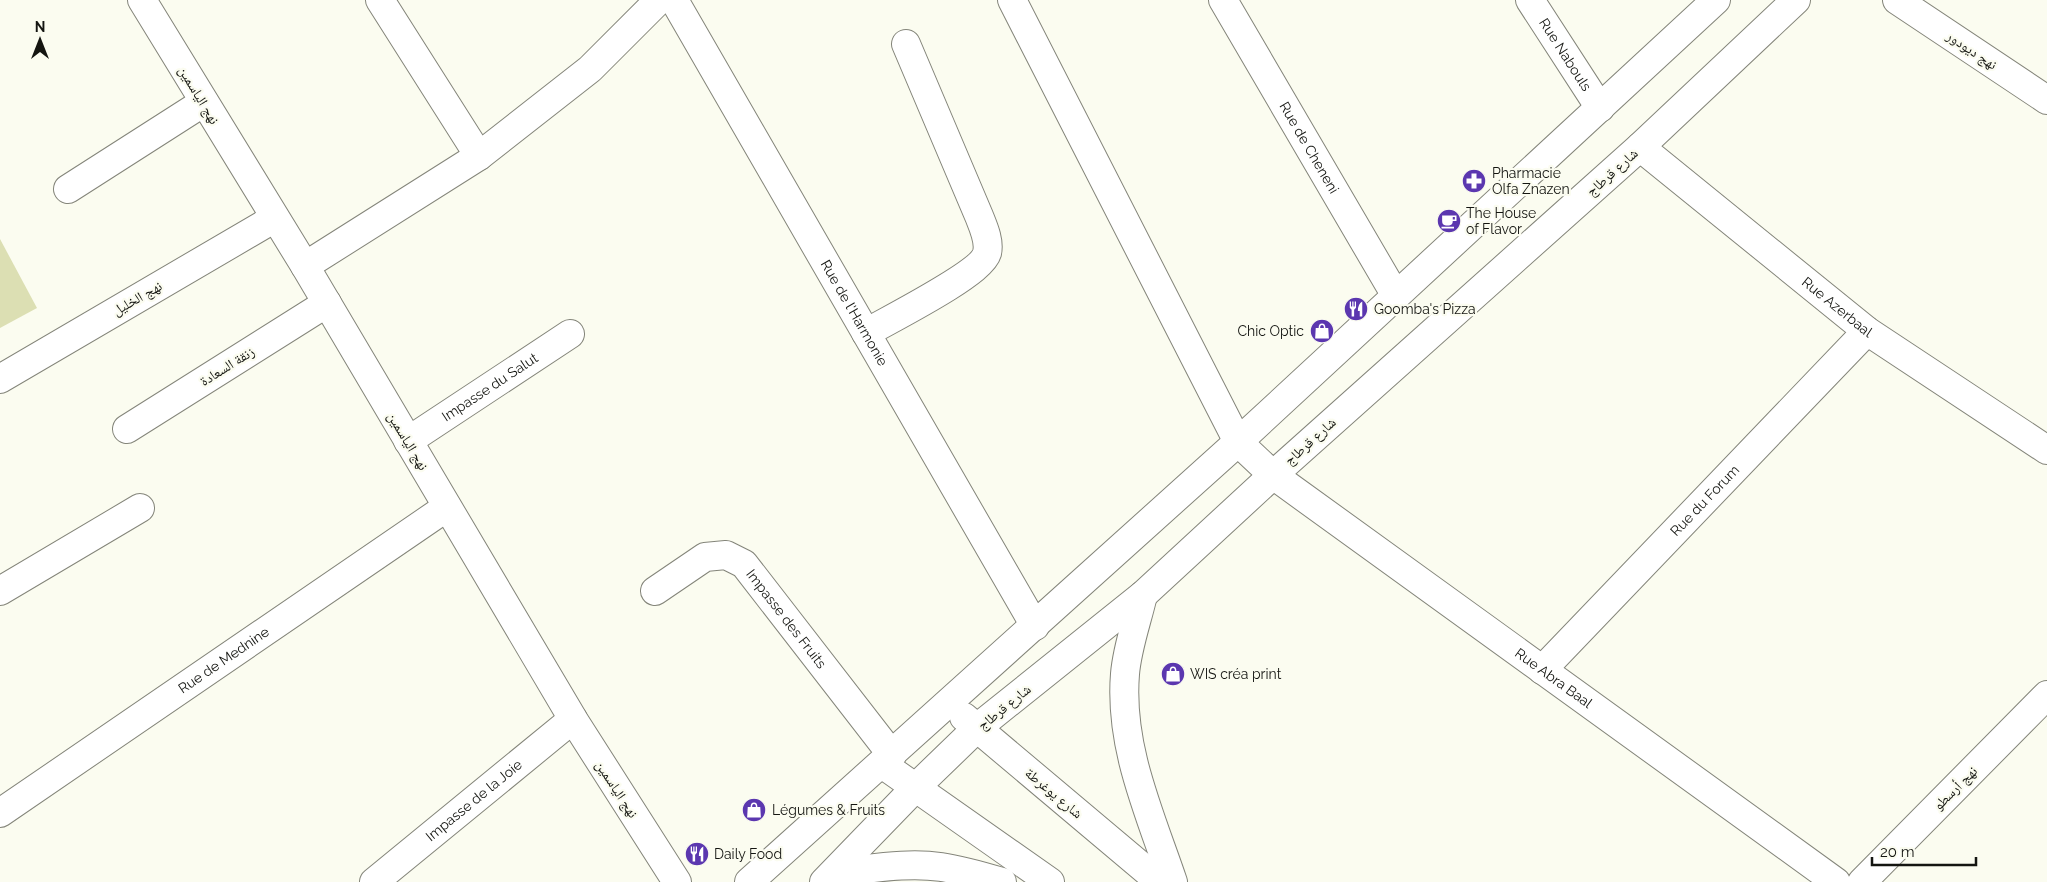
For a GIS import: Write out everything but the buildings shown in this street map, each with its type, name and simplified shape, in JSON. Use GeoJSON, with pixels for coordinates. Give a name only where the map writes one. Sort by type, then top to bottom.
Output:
{"type":"FeatureCollection","features":[{"type":"Feature","properties":{"kind":"street","name":"نهج الياسمين"},"geometry":{"type":"LineString","coordinates":[[142,0],[305,266],[573,719],[677,882]]}},
{"type":"Feature","properties":{"kind":"street"},"geometry":{"type":"LineString","coordinates":[[380,0],[479,156]]}},
{"type":"Feature","properties":{"kind":"street"},"geometry":{"type":"LineString","coordinates":[[305,266],[479,156],[590,69],[659,0]]}},
{"type":"Feature","properties":{"kind":"street","name":"Rue de l'Harmonie"},"geometry":{"type":"LineString","coordinates":[[674,0],[1035,626]]}},
{"type":"Feature","properties":{"kind":"street","name":"Rue Abra Baal"},"geometry":{"type":"LineString","coordinates":[[1012,0],[1238,442],[1272,475],[1836,882]]}},
{"type":"Feature","properties":{"kind":"street","name":"Rue de Cheneni"},"geometry":{"type":"LineString","coordinates":[[1223,0],[1396,296]]}},
{"type":"Feature","properties":{"kind":"street","name":"Rue Nabouls"},"geometry":{"type":"LineString","coordinates":[[1530,0],[1600,108]]}},
{"type":"Feature","properties":{"kind":"street"},"geometry":{"type":"LineString","coordinates":[[749,882],[1238,442],[1716,0]]}},
{"type":"Feature","properties":{"kind":"street","name":"شارع قرطاج"},"geometry":{"type":"LineString","coordinates":[[830,877],[915,788],[977,728],[1143,595],[1272,475],[1640,147],[1796,0]]}},
{"type":"Feature","properties":{"kind":"street","name":"نهج ديودور"},"geometry":{"type":"LineString","coordinates":[[1897,0],[2047,100]]}},
{"type":"Feature","properties":{"kind":"street"},"geometry":{"type":"LineString","coordinates":[[866,333],[958,280],[976,268],[987,254],[986,238],[979,216],[906,44]]}},
{"type":"Feature","properties":{"kind":"street"},"geometry":{"type":"LineString","coordinates":[[68,189],[204,102]]}},
{"type":"Feature","properties":{"kind":"street","name":"Rue Azerbaal"},"geometry":{"type":"LineString","coordinates":[[1640,147],[1867,331],[2047,450]]}},
{"type":"Feature","properties":{"kind":"street","name":"نهج الخليل"},"geometry":{"type":"LineString","coordinates":[[0,379],[275,218]]}},
{"type":"Feature","properties":{"kind":"street","name":"زنقة السعادة"},"geometry":{"type":"LineString","coordinates":[[127,429],[327,304]]}},
{"type":"Feature","properties":{"kind":"street","name":"Rue du Forum"},"geometry":{"type":"LineString","coordinates":[[1542,670],[1867,331]]}},
{"type":"Feature","properties":{"kind":"street","name":"Impasse du Salut"},"geometry":{"type":"LineString","coordinates":[[408,441],[570,334]]}},
{"type":"Feature","properties":{"kind":"street","name":"Rue de Mednine"},"geometry":{"type":"LineString","coordinates":[[0,813],[447,507]]}},
{"type":"Feature","properties":{"kind":"street"},"geometry":{"type":"LineString","coordinates":[[0,591],[140,508]]}},
{"type":"Feature","properties":{"kind":"street","name":"Impasse des Fruits"},"geometry":{"type":"LineString","coordinates":[[655,591],[705,557],[726,555],[744,564],[887,759]]}},
{"type":"Feature","properties":{"kind":"street"},"geometry":{"type":"LineString","coordinates":[[1143,595],[1125,672],[1124,707],[1131,752],[1142,797],[1172,882]]}},
{"type":"Feature","properties":{"kind":"street","name":"نهج أرسطو"},"geometry":{"type":"LineString","coordinates":[[1862,882],[2047,695]]}},
{"type":"Feature","properties":{"kind":"street","name":"شارع يوغرطة"},"geometry":{"type":"LineString","coordinates":[[948,704],[1160,882]]}},
{"type":"Feature","properties":{"kind":"street","name":"Impasse de la Joie"},"geometry":{"type":"LineString","coordinates":[[374,882],[573,719]]}},
{"type":"Feature","properties":{"kind":"street"},"geometry":{"type":"LineString","coordinates":[[887,759],[915,788],[1050,882]]}},
{"type":"Feature","properties":{"kind":"street"},"geometry":{"type":"LineString","coordinates":[[830,877],[898,866],[939,866],[970,872],[1002,882]]}},
{"type":"Feature","properties":{"kind":"green space"},"geometry":{"type":"Polygon","coordinates":[[[0,239],[37,308],[0,328],[0,239]]]}},
{"type":"Feature","properties":{"kind":"place","name":"Pharmacie Olfa Znazen"},"geometry":{"type":"Point","coordinates":[1474,181]}},
{"type":"Feature","properties":{"kind":"place","name":"The House of Flavor"},"geometry":{"type":"Point","coordinates":[1449,221]}},
{"type":"Feature","properties":{"kind":"place","name":"Goomba's Pizza"},"geometry":{"type":"Point","coordinates":[1356,309]}},
{"type":"Feature","properties":{"kind":"place","name":"Chic Optic"},"geometry":{"type":"Point","coordinates":[1322,331]}},
{"type":"Feature","properties":{"kind":"place","name":"WIS créa print"},"geometry":{"type":"Point","coordinates":[1173,674]}},
{"type":"Feature","properties":{"kind":"place","name":"Légumes & Fruits"},"geometry":{"type":"Point","coordinates":[754,810]}},
{"type":"Feature","properties":{"kind":"place","name":"Daily Food"},"geometry":{"type":"Point","coordinates":[697,854]}}]}
